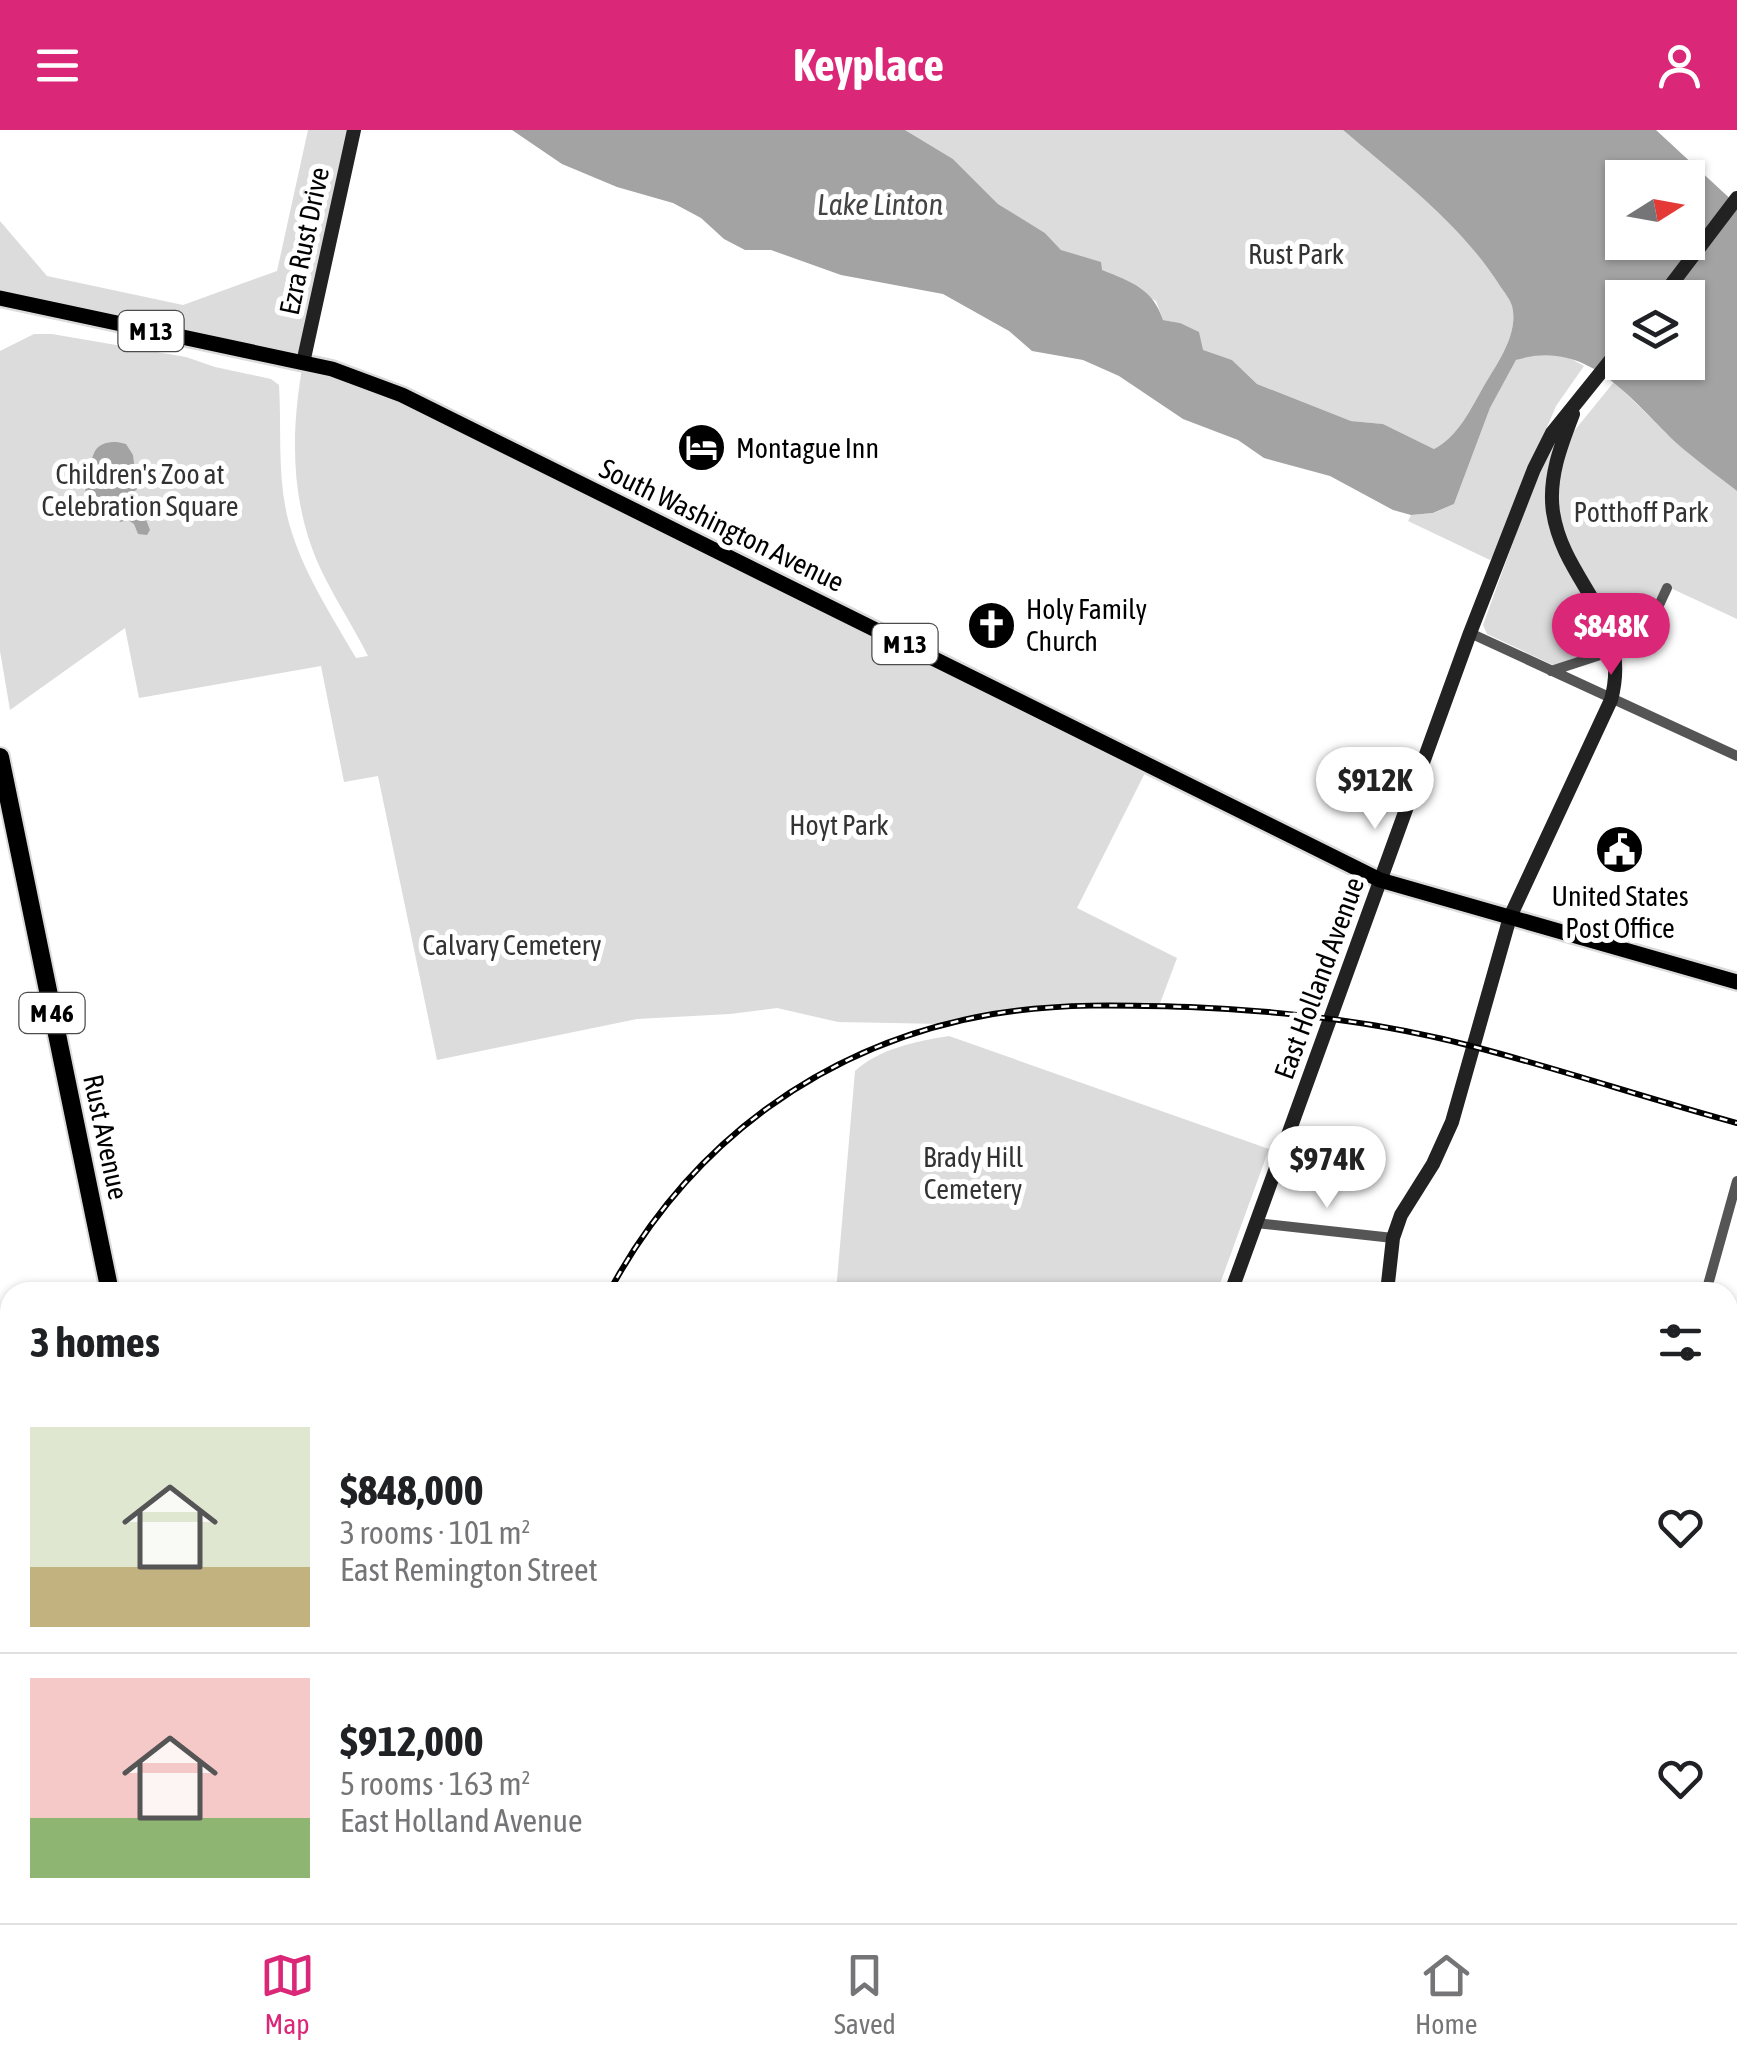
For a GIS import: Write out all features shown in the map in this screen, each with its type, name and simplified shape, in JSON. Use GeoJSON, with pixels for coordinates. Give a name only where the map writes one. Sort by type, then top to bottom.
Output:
{"type":"FeatureCollection","features":[{"type":"Feature","properties":{"kind":"highway","name":"Rust Avenue"},"geometry":{"type":"LineString","coordinates":[[0,757],[108,1282]]}},
{"type":"Feature","properties":{"kind":"main road","name":"Ezra Rust Drive"},"geometry":{"type":"LineString","coordinates":[[303,363],[354,130]]}},
{"type":"Feature","properties":{"kind":"main road"},"geometry":{"type":"LineString","coordinates":[[1674,280],[1737,198]]}},
{"type":"Feature","properties":{"kind":"main road","name":"South Washington Avenue"},"geometry":{"type":"LineString","coordinates":[[0,298],[363,379],[1380,880],[1737,982]]}},
{"type":"Feature","properties":{"kind":"main road","name":"East Holland Avenue"},"geometry":{"type":"LineString","coordinates":[[1235,1282],[1470,633],[1534,468],[1552,433],[1605,368]]}},
{"type":"Feature","properties":{"kind":"main road"},"geometry":{"type":"LineString","coordinates":[[1388,1282],[1400,1215],[1433,1164],[1452,1122],[1510,917],[1615,684],[1615,652],[1606,622],[1567,558],[1552,508],[1552,482],[1575,408]]}},
{"type":"Feature","properties":{"kind":"street"},"geometry":{"type":"LineString","coordinates":[[1550,672],[1641,640],[1667,588]]}},
{"type":"Feature","properties":{"kind":"street"},"geometry":{"type":"LineString","coordinates":[[1470,633],[1737,756]]}},
{"type":"Feature","properties":{"kind":"street"},"geometry":{"type":"LineString","coordinates":[[1709,1282],[1737,1181]]}},
{"type":"Feature","properties":{"kind":"street"},"geometry":{"type":"LineString","coordinates":[[1256,1223],[1393,1238]]}},
{"type":"Feature","properties":{"kind":"green space"},"geometry":{"type":"Polygon","coordinates":[[[308,130],[354,130],[303,363],[0,298],[0,221],[47,276],[183,305],[277,271],[308,130]]]}},
{"type":"Feature","properties":{"kind":"green space","name":"Rust Park"},"geometry":{"type":"Polygon","coordinates":[[[905,130],[1343,130],[1428,202],[1484,263],[1512,306],[1510,337],[1464,421],[1434,449],[1383,424],[1351,421],[1257,384],[1232,360],[1202,351],[1180,323],[1163,320],[1156,301],[1061,250],[1045,233],[998,204],[953,159],[905,130]]]}},
{"type":"Feature","properties":{"kind":"green space","name":"Hoyt Park"},"geometry":{"type":"Polygon","coordinates":[[[34,334],[52,334],[186,357],[271,379],[279,385],[282,478],[292,533],[312,581],[356,658],[368,656],[317,561],[302,512],[295,438],[303,363],[332,369],[1149,765],[1077,908],[1177,958],[1159,1006],[1054,1007],[945,1024],[838,1022],[777,1008],[637,1019],[437,1060],[378,776],[344,782],[321,666],[139,698],[125,628],[10,710],[0,651],[0,351],[34,334]]]}},
{"type":"Feature","properties":{"kind":"green space"},"geometry":{"type":"Polygon","coordinates":[[[1540,353],[1566,356],[1584,366],[1556,406],[1490,560],[1408,521],[1411,515],[1434,513],[1454,504],[1490,408],[1516,360],[1540,353]]]}},
{"type":"Feature","properties":{"kind":"green space","name":"Potthoff Park"},"geometry":{"type":"Polygon","coordinates":[[[1614,382],[1681,447],[1737,491],[1737,619],[1664,585],[1642,627],[1634,637],[1624,638],[1616,635],[1577,563],[1560,523],[1557,486],[1570,436],[1614,382]]]}},
{"type":"Feature","properties":{"kind":"green space"},"geometry":{"type":"Polygon","coordinates":[[[1558,435],[1548,474],[1551,529],[1565,564],[1597,620],[1605,645],[1600,651],[1555,666],[1487,634],[1483,625],[1537,476],[1558,435]]]}},
{"type":"Feature","properties":{"kind":"green space","name":"Brady Hill Cemetery"},"geometry":{"type":"Polygon","coordinates":[[[949,1036],[1269,1149],[1221,1282],[837,1282],[855,1071],[911,1043],[949,1036]]]}},
{"type":"Feature","properties":{"kind":"water","name":"Lake Linton"},"geometry":{"type":"Polygon","coordinates":[[[512,130],[905,130],[953,159],[998,204],[1045,233],[1061,250],[1101,262],[1102,270],[1140,288],[1159,309],[1163,320],[1199,332],[1203,350],[1232,360],[1257,384],[1351,421],[1383,424],[1434,449],[1464,421],[1501,357],[1513,326],[1512,306],[1484,263],[1448,222],[1343,130],[1656,130],[1688,160],[1605,160],[1605,260],[1705,260],[1705,175],[1737,205],[1737,491],[1682,448],[1610,380],[1705,380],[1705,280],[1605,280],[1605,376],[1567,358],[1543,355],[1516,360],[1490,408],[1454,504],[1433,513],[1411,515],[1393,510],[1330,476],[1264,458],[1238,440],[1183,419],[1119,376],[1083,360],[1032,351],[1009,331],[943,294],[841,275],[771,250],[745,250],[673,203],[617,187],[562,164],[512,130]]]}},
{"type":"Feature","properties":{"kind":"water"},"geometry":{"type":"Polygon","coordinates":[[[126,444],[133,455],[137,489],[127,498],[132,514],[145,517],[150,530],[147,535],[138,534],[128,520],[120,522],[116,516],[95,510],[87,501],[86,483],[95,451],[99,446],[126,444]]]}},
{"type":"Feature","properties":{"kind":"railway"},"geometry":{"type":"LineString","coordinates":[[615,1282],[679,1189],[768,1108],[819,1075],[873,1049],[931,1028],[1017,1010],[1141,1006],[1334,1019],[1475,1047],[1737,1123]]}},
{"type":"Feature","properties":{"kind":"place","name":"Montague Inn"},"geometry":{"type":"Point","coordinates":[701,448]}},
{"type":"Feature","properties":{"kind":"place","name":"Holy Family Church"},"geometry":{"type":"Point","coordinates":[991,625]}},
{"type":"Feature","properties":{"kind":"place","name":"United States Post Office"},"geometry":{"type":"Point","coordinates":[1620,849]}},
{"type":"Feature","properties":{"kind":"park label","name":"Children's Zoo at Celebration Square"},"geometry":{"type":"Point","coordinates":[140,490]}},
{"type":"Feature","properties":{"kind":"park label","name":"Calvary Cemetery"},"geometry":{"type":"Point","coordinates":[512,945]}}]}
